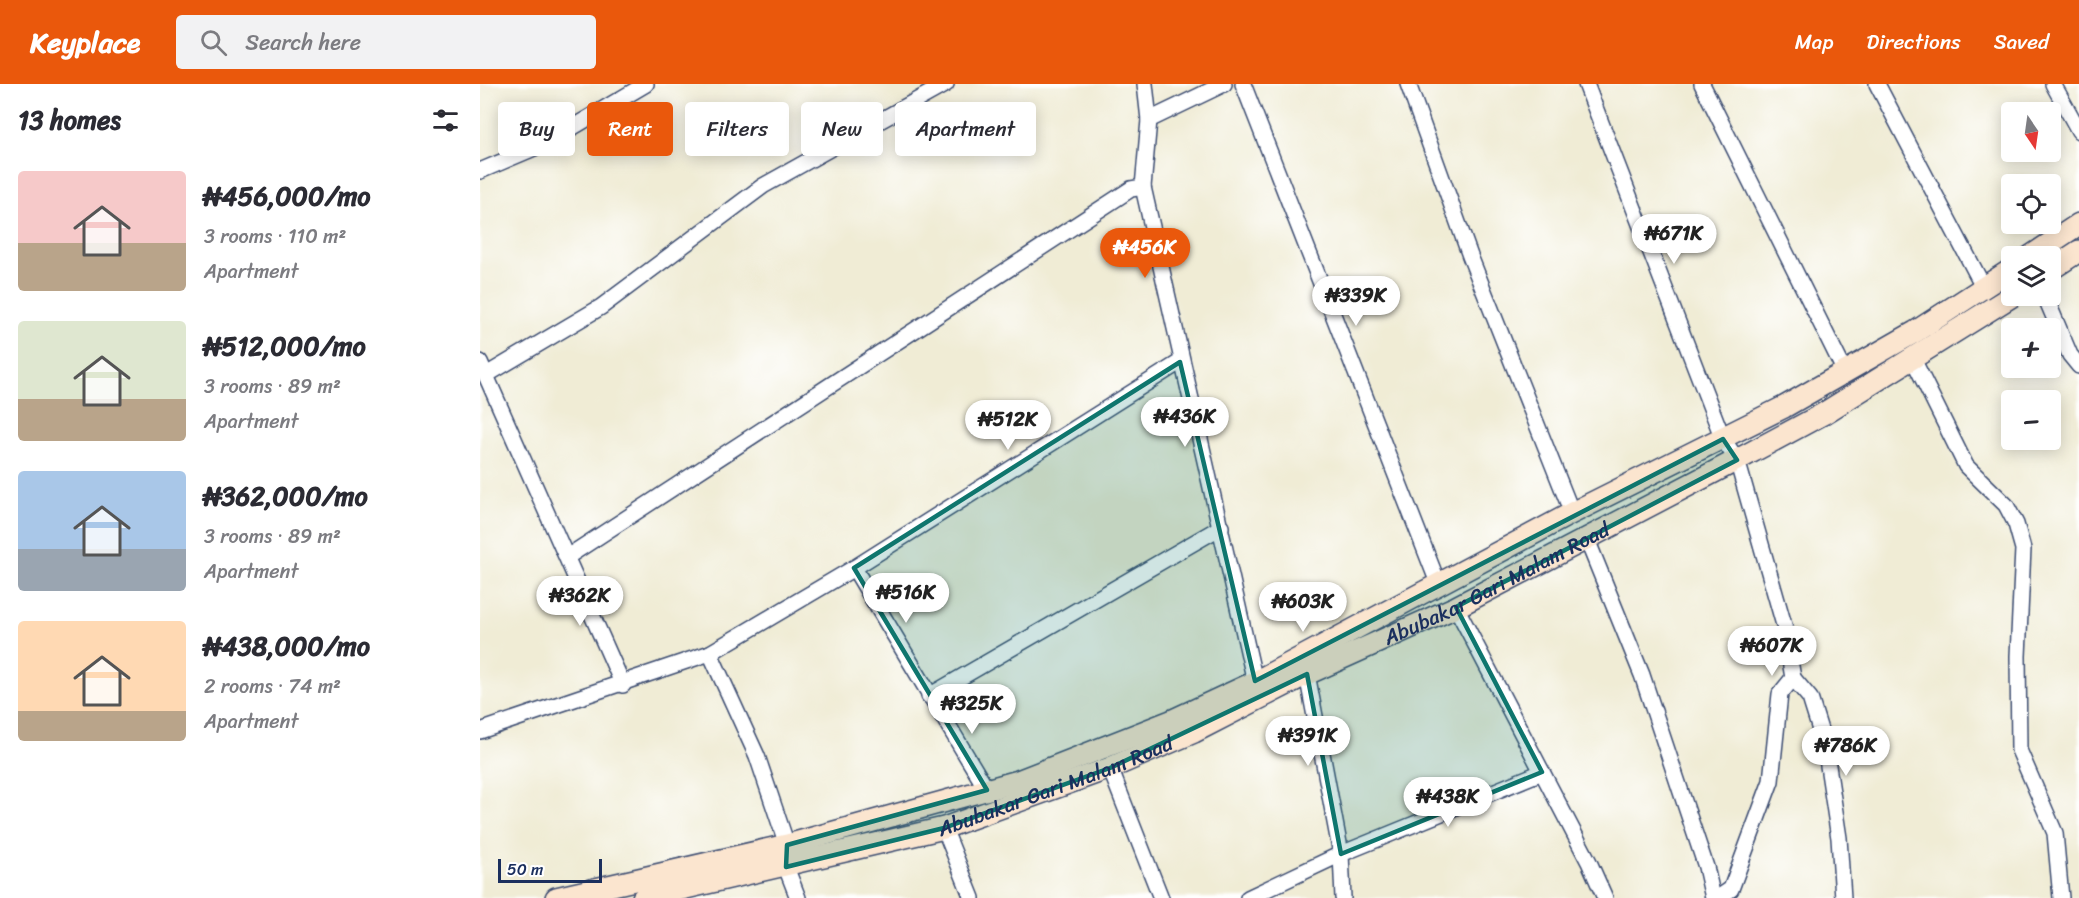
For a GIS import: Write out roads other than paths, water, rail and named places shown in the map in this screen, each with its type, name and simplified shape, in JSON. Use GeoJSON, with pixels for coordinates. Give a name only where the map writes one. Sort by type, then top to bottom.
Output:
{"type":"FeatureCollection","features":[{"type":"Feature","properties":{"kind":"street"},"geometry":{"type":"LineString","coordinates":[[480,171],[546,143],[646,84]]}},
{"type":"Feature","properties":{"kind":"street"},"geometry":{"type":"LineString","coordinates":[[623,685],[484,368],[601,307],[763,186],[946,84]]}},
{"type":"Feature","properties":{"kind":"street"},"geometry":{"type":"LineString","coordinates":[[1145,84],[1149,120],[1143,187],[1180,362],[1221,527],[1255,682]]}},
{"type":"Feature","properties":{"kind":"street"},"geometry":{"type":"LineString","coordinates":[[1149,120],[1224,84]]}},
{"type":"Feature","properties":{"kind":"street"},"geometry":{"type":"LineString","coordinates":[[1244,84],[1438,583]]}},
{"type":"Feature","properties":{"kind":"street"},"geometry":{"type":"LineString","coordinates":[[1408,84],[1470,256],[1572,513]]}},
{"type":"Feature","properties":{"kind":"street"},"geometry":{"type":"LineString","coordinates":[[1702,84],[1845,372]]}},
{"type":"Feature","properties":{"kind":"street"},"geometry":{"type":"LineString","coordinates":[[1877,84],[1984,288]]}},
{"type":"Feature","properties":{"kind":"street"},"geometry":{"type":"LineString","coordinates":[[2052,84],[2079,131]]}},
{"type":"Feature","properties":{"kind":"street"},"geometry":{"type":"LineString","coordinates":[[1593,87],[1723,439],[1737,459],[1784,625],[1793,678],[1810,698],[1825,746],[1839,838],[1843,898]]}},
{"type":"Feature","properties":{"kind":"street"},"geometry":{"type":"LineString","coordinates":[[567,556],[757,435],[1131,189],[1143,187]]}},
{"type":"Feature","properties":{"kind":"street"},"geometry":{"type":"LineString","coordinates":[[2046,246],[2079,224]]}},
{"type":"Feature","properties":{"kind":"street"},"geometry":{"type":"LineString","coordinates":[[2061,263],[2079,251]]}},
{"type":"Feature","properties":{"kind":"street"},"geometry":{"type":"LineString","coordinates":[[556,898],[787,845],[987,790],[1104,748],[1255,682],[1572,513],[1723,439],[1916,332],[2001,276]]}},
{"type":"Feature","properties":{"kind":"street","name":"Abubakar Gari Malam Road"},"geometry":{"type":"LineString","coordinates":[[643,898],[786,867],[944,828],[1110,768],[1244,708],[1307,674],[1456,607],[1823,414],[2001,303]]}},
{"type":"Feature","properties":{"kind":"street"},"geometry":{"type":"LineString","coordinates":[[2049,306],[2070,355],[2079,366]]}},
{"type":"Feature","properties":{"kind":"street"},"geometry":{"type":"LineString","coordinates":[[1913,359],[1966,466],[2006,505],[2016,524],[2022,549],[2018,656],[2019,750],[2055,833],[2061,898]]}},
{"type":"Feature","properties":{"kind":"street"},"geometry":{"type":"LineString","coordinates":[[480,731],[623,685],[710,653],[854,568],[1180,362]]}},
{"type":"Feature","properties":{"kind":"street"},"geometry":{"type":"LineString","coordinates":[[929,696],[1221,527]]}},
{"type":"Feature","properties":{"kind":"street"},"geometry":{"type":"LineString","coordinates":[[1586,537],[1642,675],[1706,867],[1713,898]]}},
{"type":"Feature","properties":{"kind":"street"},"geometry":{"type":"LineString","coordinates":[[854,568],[987,790]]}},
{"type":"Feature","properties":{"kind":"street"},"geometry":{"type":"LineString","coordinates":[[1456,607],[1605,898]]}},
{"type":"Feature","properties":{"kind":"street"},"geometry":{"type":"LineString","coordinates":[[710,653],[757,756],[787,845],[786,867],[798,898]]}},
{"type":"Feature","properties":{"kind":"street"},"geometry":{"type":"LineString","coordinates":[[1307,674],[1341,854],[1343,898]]}},
{"type":"Feature","properties":{"kind":"street"},"geometry":{"type":"LineString","coordinates":[[1718,898],[1731,889],[1771,781],[1780,694],[1793,678]]}},
{"type":"Feature","properties":{"kind":"street"},"geometry":{"type":"LineString","coordinates":[[1110,768],[1161,898]]}},
{"type":"Feature","properties":{"kind":"street"},"geometry":{"type":"LineString","coordinates":[[1248,898],[1341,854],[1542,772]]}},
{"type":"Feature","properties":{"kind":"street"},"geometry":{"type":"LineString","coordinates":[[944,828],[972,898]]}}]}
